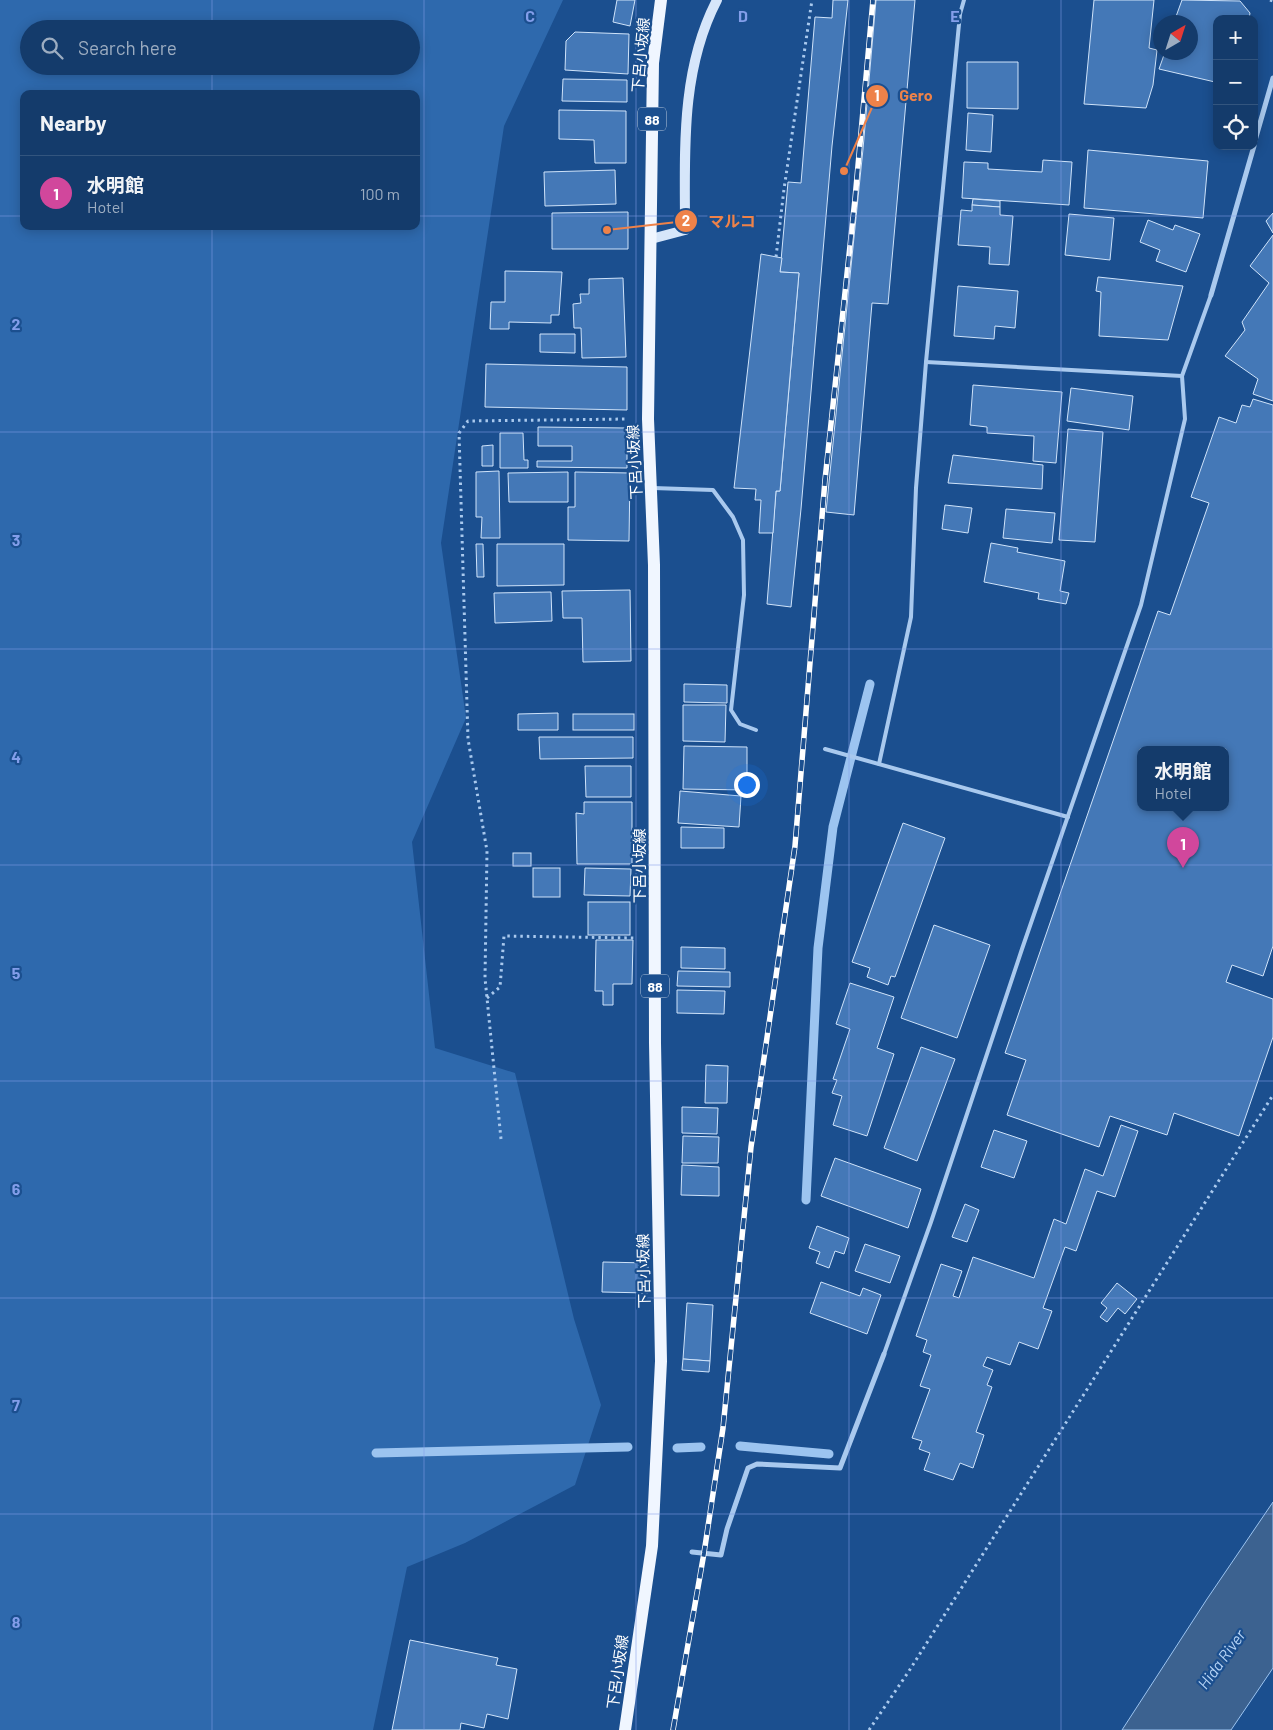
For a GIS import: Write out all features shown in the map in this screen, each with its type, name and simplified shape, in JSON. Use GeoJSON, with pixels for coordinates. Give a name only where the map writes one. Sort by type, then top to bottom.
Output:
{"type":"FeatureCollection","features":[{"type":"Feature","properties":{"kind":"main road","name":"下呂小坂線"},"geometry":{"type":"LineString","coordinates":[[625,1730],[652,1546],[661,1361],[655,938],[654,565],[648,419],[653,63],[661,0]]}},
{"type":"Feature","properties":{"kind":"street"},"geometry":{"type":"LineString","coordinates":[[651,239],[685,230],[686,115],[698,47],[717,0]]}},
{"type":"Feature","properties":{"kind":"street"},"geometry":{"type":"LineString","coordinates":[[1258,131],[1273,78]]}},
{"type":"Feature","properties":{"kind":"street"},"geometry":{"type":"LineString","coordinates":[[1211,295],[1253,150]]}},
{"type":"Feature","properties":{"kind":"street"},"geometry":{"type":"LineString","coordinates":[[692,1552],[721,1554],[727,1528],[748,1468],[757,1464],[840,1468],[884,1354]]}},
{"type":"Feature","properties":{"kind":"lane"},"geometry":{"type":"LineString","coordinates":[[879,764],[911,617],[916,488],[926,362],[960,14],[964,0]]}},
{"type":"Feature","properties":{"kind":"lane"},"geometry":{"type":"LineString","coordinates":[[884,1354],[931,1222],[1141,605],[1185,419],[1182,376],[1211,295]]}},
{"type":"Feature","properties":{"kind":"lane"},"geometry":{"type":"LineString","coordinates":[[926,362],[1182,376]]}},
{"type":"Feature","properties":{"kind":"lane"},"geometry":{"type":"LineString","coordinates":[[651,488],[712,490],[733,517],[743,540],[744,596],[731,710],[740,724],[756,730]]}},
{"type":"Feature","properties":{"kind":"lane"},"geometry":{"type":"LineString","coordinates":[[825,749],[1068,817]]}},
{"type":"Feature","properties":{"kind":"path"},"geometry":{"type":"LineString","coordinates":[[776,257],[784,189],[812,0]]}},
{"type":"Feature","properties":{"kind":"path"},"geometry":{"type":"LineString","coordinates":[[501,1139],[485,978],[488,850],[468,739],[459,433],[468,421],[648,419]]}},
{"type":"Feature","properties":{"kind":"path"},"geometry":{"type":"LineString","coordinates":[[487,998],[500,987],[504,936],[655,938]]}},
{"type":"Feature","properties":{"kind":"path"},"geometry":{"type":"LineString","coordinates":[[869,1730],[909,1671],[1273,1095]]}},
{"type":"Feature","properties":{"kind":"shaded area"},"geometry":{"type":"Polygon","coordinates":[[[0,0],[563,0],[504,126],[441,543],[466,718],[412,842],[435,1048],[515,1073],[574,1319],[601,1405],[575,1485],[465,1543],[407,1567],[373,1730],[0,1730],[0,0]]]}},
{"type":"Feature","properties":{"kind":"water","name":"Hida River"},"geometry":{"type":"Polygon","coordinates":[[[1273,1502],[1273,1668],[1231,1730],[1122,1730],[1207,1599],[1273,1502]]]}},
{"type":"Feature","properties":{"kind":"building"},"geometry":{"type":"Polygon","coordinates":[[[617,0],[635,0],[630,26],[613,22],[617,0]]]}},
{"type":"Feature","properties":{"kind":"building"},"geometry":{"type":"Polygon","coordinates":[[[833,0],[848,0],[832,146],[791,607],[767,604],[776,491],[780,491],[799,273],[780,272],[788,182],[801,183],[815,17],[832,18],[833,0]]]}},
{"type":"Feature","properties":{"kind":"building"},"geometry":{"type":"Polygon","coordinates":[[[876,0],[915,0],[888,304],[872,303],[854,515],[826,512],[863,149],[876,0]]]}},
{"type":"Feature","properties":{"kind":"building"},"geometry":{"type":"Polygon","coordinates":[[[1094,0],[1154,0],[1149,48],[1153,49],[1153,60],[1156,60],[1153,85],[1146,108],[1084,104],[1094,0]]]}},
{"type":"Feature","properties":{"kind":"building"},"geometry":{"type":"Polygon","coordinates":[[[1182,0],[1240,1],[1250,13],[1250,15],[1213,15],[1213,82],[1159,69],[1162,60],[1198,60],[1198,15],[1177,15],[1182,0]]]}},
{"type":"Feature","properties":{"kind":"building"},"geometry":{"type":"Polygon","coordinates":[[[575,32],[629,34],[628,74],[565,70],[566,41],[575,32]]]}},
{"type":"Feature","properties":{"kind":"building"},"geometry":{"type":"Polygon","coordinates":[[[967,62],[1018,62],[1018,109],[967,108],[967,62]]]}},
{"type":"Feature","properties":{"kind":"building"},"geometry":{"type":"Polygon","coordinates":[[[563,79],[627,80],[627,102],[562,101],[563,79]]]}},
{"type":"Feature","properties":{"kind":"building"},"geometry":{"type":"Polygon","coordinates":[[[559,110],[626,111],[626,163],[595,163],[594,140],[559,139],[559,110]]]}},
{"type":"Feature","properties":{"kind":"building"},"geometry":{"type":"Polygon","coordinates":[[[968,113],[993,115],[991,152],[966,150],[968,113]]]}},
{"type":"Feature","properties":{"kind":"building"},"geometry":{"type":"Polygon","coordinates":[[[1088,150],[1208,161],[1203,218],[1084,208],[1088,150]]]}},
{"type":"Feature","properties":{"kind":"building"},"geometry":{"type":"Polygon","coordinates":[[[1043,160],[1072,162],[1069,205],[962,198],[964,162],[988,163],[988,169],[1042,172],[1043,160]]]}},
{"type":"Feature","properties":{"kind":"building"},"geometry":{"type":"Polygon","coordinates":[[[615,170],[616,204],[545,206],[544,172],[615,170]]]}},
{"type":"Feature","properties":{"kind":"building"},"geometry":{"type":"Polygon","coordinates":[[[973,199],[1000,201],[1000,207],[972,205],[973,199]]]}},
{"type":"Feature","properties":{"kind":"building"},"geometry":{"type":"Polygon","coordinates":[[[972,205],[1000,207],[1000,215],[1013,216],[1009,265],[989,264],[990,247],[958,245],[961,210],[972,211],[972,205]]]}},
{"type":"Feature","properties":{"kind":"building"},"geometry":{"type":"Polygon","coordinates":[[[628,212],[628,249],[552,249],[552,213],[628,212]]]}},
{"type":"Feature","properties":{"kind":"building"},"geometry":{"type":"Polygon","coordinates":[[[1273,213],[1273,233],[1266,221],[1273,213]]]}},
{"type":"Feature","properties":{"kind":"building"},"geometry":{"type":"Polygon","coordinates":[[[1069,214],[1114,218],[1110,260],[1065,255],[1069,214]]]}},
{"type":"Feature","properties":{"kind":"building"},"geometry":{"type":"Polygon","coordinates":[[[1148,220],[1173,230],[1175,225],[1200,234],[1186,272],[1156,261],[1160,250],[1140,242],[1148,220]]]}},
{"type":"Feature","properties":{"kind":"building"},"geometry":{"type":"Polygon","coordinates":[[[1273,235],[1273,401],[1253,394],[1258,379],[1225,356],[1245,330],[1242,322],[1269,283],[1250,266],[1273,235]]]}},
{"type":"Feature","properties":{"kind":"building"},"geometry":{"type":"Polygon","coordinates":[[[761,254],[782,258],[780,272],[799,273],[780,491],[776,491],[773,533],[759,533],[761,500],[755,500],[756,489],[734,488],[761,254]]]}},
{"type":"Feature","properties":{"kind":"building"},"geometry":{"type":"Polygon","coordinates":[[[505,271],[562,272],[559,315],[551,315],[551,323],[509,322],[509,329],[490,329],[491,302],[505,302],[505,271]]]}},
{"type":"Feature","properties":{"kind":"building"},"geometry":{"type":"Polygon","coordinates":[[[1098,277],[1183,286],[1168,340],[1099,336],[1101,292],[1096,291],[1098,277]]]}},
{"type":"Feature","properties":{"kind":"building"},"geometry":{"type":"Polygon","coordinates":[[[623,278],[626,357],[582,358],[581,328],[574,328],[573,304],[581,303],[580,294],[589,294],[589,279],[623,278]]]}},
{"type":"Feature","properties":{"kind":"building"},"geometry":{"type":"Polygon","coordinates":[[[958,286],[1018,291],[1015,328],[995,326],[994,339],[954,336],[958,286]]]}},
{"type":"Feature","properties":{"kind":"building"},"geometry":{"type":"Polygon","coordinates":[[[540,334],[575,334],[575,353],[540,352],[540,334]]]}},
{"type":"Feature","properties":{"kind":"building"},"geometry":{"type":"Polygon","coordinates":[[[486,364],[627,367],[627,410],[485,407],[486,364]]]}},
{"type":"Feature","properties":{"kind":"building"},"geometry":{"type":"Polygon","coordinates":[[[973,385],[1062,392],[1056,463],[1033,461],[1034,436],[987,433],[987,427],[970,425],[973,385]]]}},
{"type":"Feature","properties":{"kind":"building"},"geometry":{"type":"Polygon","coordinates":[[[1071,388],[1133,396],[1129,430],[1067,421],[1071,388]]]}},
{"type":"Feature","properties":{"kind":"building"},"geometry":{"type":"Polygon","coordinates":[[[1253,399],[1273,405],[1273,946],[1263,976],[1232,965],[1226,982],[1273,999],[1273,1037],[1239,1136],[1174,1113],[1167,1135],[1110,1116],[1099,1147],[1007,1115],[1026,1060],[1005,1053],[1158,611],[1170,615],[1209,503],[1191,497],[1219,417],[1236,423],[1242,405],[1250,407],[1253,399]]]}},
{"type":"Feature","properties":{"kind":"building"},"geometry":{"type":"Polygon","coordinates":[[[538,427],[627,428],[627,468],[537,467],[537,461],[572,461],[572,446],[538,446],[538,427]]]}},
{"type":"Feature","properties":{"kind":"building"},"geometry":{"type":"Polygon","coordinates":[[[1068,429],[1103,432],[1095,542],[1059,540],[1068,429]]]}},
{"type":"Feature","properties":{"kind":"building"},"geometry":{"type":"Polygon","coordinates":[[[500,433],[523,433],[524,460],[528,460],[528,468],[500,468],[500,433]]]}},
{"type":"Feature","properties":{"kind":"building"},"geometry":{"type":"Polygon","coordinates":[[[493,445],[493,466],[482,466],[482,446],[493,445]]]}},
{"type":"Feature","properties":{"kind":"building"},"geometry":{"type":"Polygon","coordinates":[[[953,455],[1043,465],[1042,489],[948,483],[953,455]]]}},
{"type":"Feature","properties":{"kind":"building"},"geometry":{"type":"Polygon","coordinates":[[[499,471],[500,538],[481,538],[482,517],[476,517],[476,472],[499,471]]]}},
{"type":"Feature","properties":{"kind":"building"},"geometry":{"type":"Polygon","coordinates":[[[568,472],[568,502],[509,502],[508,473],[568,472]]]}},
{"type":"Feature","properties":{"kind":"building"},"geometry":{"type":"Polygon","coordinates":[[[575,472],[630,473],[629,541],[568,540],[568,507],[575,507],[575,472]]]}},
{"type":"Feature","properties":{"kind":"building"},"geometry":{"type":"Polygon","coordinates":[[[945,505],[972,508],[968,533],[942,529],[945,505]]]}},
{"type":"Feature","properties":{"kind":"building"},"geometry":{"type":"Polygon","coordinates":[[[1006,509],[1055,513],[1052,543],[1003,538],[1006,509]]]}},
{"type":"Feature","properties":{"kind":"building"},"geometry":{"type":"Polygon","coordinates":[[[991,543],[1018,548],[1017,552],[1065,561],[1060,591],[1069,593],[1066,604],[1038,599],[1039,593],[984,582],[991,543]]]}},
{"type":"Feature","properties":{"kind":"building"},"geometry":{"type":"Polygon","coordinates":[[[476,544],[483,544],[484,577],[477,577],[476,544]]]}},
{"type":"Feature","properties":{"kind":"building"},"geometry":{"type":"Polygon","coordinates":[[[497,544],[564,544],[564,585],[497,586],[497,544]]]}},
{"type":"Feature","properties":{"kind":"building"},"geometry":{"type":"Polygon","coordinates":[[[630,590],[631,661],[583,662],[582,618],[563,618],[562,591],[630,590]]]}},
{"type":"Feature","properties":{"kind":"building"},"geometry":{"type":"Polygon","coordinates":[[[551,592],[552,621],[495,623],[494,593],[551,592]]]}},
{"type":"Feature","properties":{"kind":"building"},"geometry":{"type":"Polygon","coordinates":[[[684,684],[727,685],[727,703],[684,702],[684,684]]]}},
{"type":"Feature","properties":{"kind":"building"},"geometry":{"type":"Polygon","coordinates":[[[683,705],[726,705],[725,742],[683,741],[683,705]]]}},
{"type":"Feature","properties":{"kind":"building"},"geometry":{"type":"Polygon","coordinates":[[[558,713],[558,730],[518,730],[518,714],[558,713]]]}},
{"type":"Feature","properties":{"kind":"building"},"geometry":{"type":"Polygon","coordinates":[[[573,714],[634,714],[634,730],[573,730],[573,714]]]}},
{"type":"Feature","properties":{"kind":"building"},"geometry":{"type":"Polygon","coordinates":[[[539,737],[633,737],[633,758],[540,759],[539,737]]]}},
{"type":"Feature","properties":{"kind":"building"},"geometry":{"type":"Polygon","coordinates":[[[684,746],[747,747],[747,790],[683,789],[684,746]]]}},
{"type":"Feature","properties":{"kind":"building"},"geometry":{"type":"Polygon","coordinates":[[[585,766],[631,766],[631,797],[586,797],[585,766]]]}},
{"type":"Feature","properties":{"kind":"building"},"geometry":{"type":"Polygon","coordinates":[[[680,791],[741,796],[739,827],[678,823],[680,791]]]}},
{"type":"Feature","properties":{"kind":"building"},"geometry":{"type":"Polygon","coordinates":[[[584,802],[632,802],[632,864],[577,864],[576,813],[584,814],[584,802]]]}},
{"type":"Feature","properties":{"kind":"building"},"geometry":{"type":"Polygon","coordinates":[[[903,823],[945,838],[895,977],[891,976],[888,985],[867,977],[870,968],[852,962],[903,823]]]}},
{"type":"Feature","properties":{"kind":"building"},"geometry":{"type":"Polygon","coordinates":[[[681,827],[724,828],[724,848],[681,848],[681,827]]]}},
{"type":"Feature","properties":{"kind":"building"},"geometry":{"type":"Polygon","coordinates":[[[513,853],[531,853],[531,866],[513,866],[513,853]]]}},
{"type":"Feature","properties":{"kind":"building"},"geometry":{"type":"Polygon","coordinates":[[[533,868],[560,868],[560,897],[533,897],[533,868]]]}},
{"type":"Feature","properties":{"kind":"building"},"geometry":{"type":"Polygon","coordinates":[[[585,868],[631,869],[630,896],[584,895],[585,868]]]}},
{"type":"Feature","properties":{"kind":"building"},"geometry":{"type":"Polygon","coordinates":[[[588,902],[630,902],[630,935],[588,935],[588,902]]]}},
{"type":"Feature","properties":{"kind":"building"},"geometry":{"type":"Polygon","coordinates":[[[934,925],[990,945],[957,1038],[901,1018],[934,925]]]}},
{"type":"Feature","properties":{"kind":"building"},"geometry":{"type":"Polygon","coordinates":[[[596,940],[633,940],[632,984],[613,984],[613,1005],[603,1005],[603,991],[595,991],[596,940]]]}},
{"type":"Feature","properties":{"kind":"building"},"geometry":{"type":"Polygon","coordinates":[[[681,947],[725,948],[725,969],[681,968],[681,947]]]}},
{"type":"Feature","properties":{"kind":"building"},"geometry":{"type":"Polygon","coordinates":[[[678,971],[730,972],[730,987],[677,986],[678,971]]]}},
{"type":"Feature","properties":{"kind":"building"},"geometry":{"type":"Polygon","coordinates":[[[850,983],[894,997],[877,1048],[894,1054],[867,1136],[833,1125],[842,1096],[832,1093],[837,1080],[833,1079],[850,1029],[836,1024],[850,983]]]}},
{"type":"Feature","properties":{"kind":"building"},"geometry":{"type":"Polygon","coordinates":[[[677,990],[725,991],[724,1014],[677,1013],[677,990]]]}},
{"type":"Feature","properties":{"kind":"building"},"geometry":{"type":"Polygon","coordinates":[[[921,1047],[955,1059],[917,1161],[884,1148],[921,1047]]]}},
{"type":"Feature","properties":{"kind":"building"},"geometry":{"type":"Polygon","coordinates":[[[706,1065],[728,1066],[727,1103],[705,1103],[706,1065]]]}},
{"type":"Feature","properties":{"kind":"building"},"geometry":{"type":"Polygon","coordinates":[[[682,1107],[718,1108],[717,1134],[682,1133],[682,1107]]]}},
{"type":"Feature","properties":{"kind":"building"},"geometry":{"type":"Polygon","coordinates":[[[1121,1125],[1138,1131],[1115,1197],[1097,1191],[1076,1251],[1065,1247],[1043,1308],[1052,1311],[1038,1349],[1019,1342],[1010,1365],[987,1357],[983,1366],[993,1370],[987,1385],[992,1387],[976,1432],[984,1435],[973,1468],[960,1463],[953,1480],[924,1470],[930,1453],[919,1449],[922,1441],[912,1438],[930,1389],[920,1386],[931,1355],[923,1352],[927,1340],[916,1336],[941,1264],[962,1271],[953,1296],[959,1298],[973,1257],[1034,1278],[1054,1219],[1066,1224],[1085,1169],[1103,1176],[1121,1125]]]}},
{"type":"Feature","properties":{"kind":"building"},"geometry":{"type":"Polygon","coordinates":[[[994,1130],[1027,1141],[1014,1178],[981,1167],[994,1130]]]}},
{"type":"Feature","properties":{"kind":"building"},"geometry":{"type":"Polygon","coordinates":[[[683,1136],[719,1137],[718,1163],[682,1163],[683,1136]]]}},
{"type":"Feature","properties":{"kind":"building"},"geometry":{"type":"Polygon","coordinates":[[[835,1158],[921,1189],[908,1228],[821,1196],[835,1158]]]}},
{"type":"Feature","properties":{"kind":"building"},"geometry":{"type":"Polygon","coordinates":[[[682,1165],[719,1167],[719,1196],[681,1195],[682,1165]]]}},
{"type":"Feature","properties":{"kind":"building"},"geometry":{"type":"Polygon","coordinates":[[[965,1204],[979,1210],[967,1242],[952,1237],[965,1204]]]}},
{"type":"Feature","properties":{"kind":"building"},"geometry":{"type":"Polygon","coordinates":[[[817,1226],[849,1238],[844,1254],[835,1251],[829,1268],[816,1263],[820,1252],[809,1248],[817,1226]]]}},
{"type":"Feature","properties":{"kind":"building"},"geometry":{"type":"Polygon","coordinates":[[[865,1244],[900,1256],[890,1283],[855,1271],[865,1244]]]}},
{"type":"Feature","properties":{"kind":"building"},"geometry":{"type":"Polygon","coordinates":[[[603,1262],[648,1263],[648,1293],[602,1292],[603,1262]]]}},
{"type":"Feature","properties":{"kind":"building"},"geometry":{"type":"Polygon","coordinates":[[[821,1282],[860,1296],[863,1288],[881,1295],[867,1334],[810,1313],[821,1282]]]}},
{"type":"Feature","properties":{"kind":"building"},"geometry":{"type":"Polygon","coordinates":[[[1117,1283],[1137,1299],[1125,1314],[1118,1308],[1107,1322],[1100,1317],[1107,1308],[1101,1303],[1117,1283]]]}},
{"type":"Feature","properties":{"kind":"building"},"geometry":{"type":"Polygon","coordinates":[[[687,1303],[713,1305],[710,1361],[683,1359],[687,1303]]]}},
{"type":"Feature","properties":{"kind":"building"},"geometry":{"type":"Polygon","coordinates":[[[683,1359],[710,1361],[709,1372],[682,1370],[683,1359]]]}},
{"type":"Feature","properties":{"kind":"building"},"geometry":{"type":"Polygon","coordinates":[[[410,1640],[498,1658],[496,1665],[517,1669],[508,1719],[487,1714],[484,1728],[461,1723],[460,1730],[392,1730],[410,1640]]]}},
{"type":"Feature","properties":{"kind":"waterway"},"geometry":{"type":"LineString","coordinates":[[806,1200],[818,948],[833,827],[870,684]]}},
{"type":"Feature","properties":{"kind":"waterway"},"geometry":{"type":"LineString","coordinates":[[740,1446],[829,1454]]}},
{"type":"Feature","properties":{"kind":"waterway"},"geometry":{"type":"LineString","coordinates":[[376,1453],[628,1447]]}},
{"type":"Feature","properties":{"kind":"waterway"},"geometry":{"type":"LineString","coordinates":[[677,1448],[701,1447]]}},
{"type":"Feature","properties":{"kind":"railway"},"geometry":{"type":"LineString","coordinates":[[673,1730],[704,1553],[723,1428],[751,1147],[795,846],[825,480],[855,199],[873,0]]}},
{"type":"Feature","properties":{"kind":"place","name":"Gero"},"geometry":{"type":"Point","coordinates":[844,171]}},
{"type":"Feature","properties":{"kind":"place","name":"マルコ"},"geometry":{"type":"Point","coordinates":[607,230]}},
{"type":"Feature","properties":{"kind":"place","name":"水明館"},"geometry":{"type":"Point","coordinates":[1183,868]}}]}
